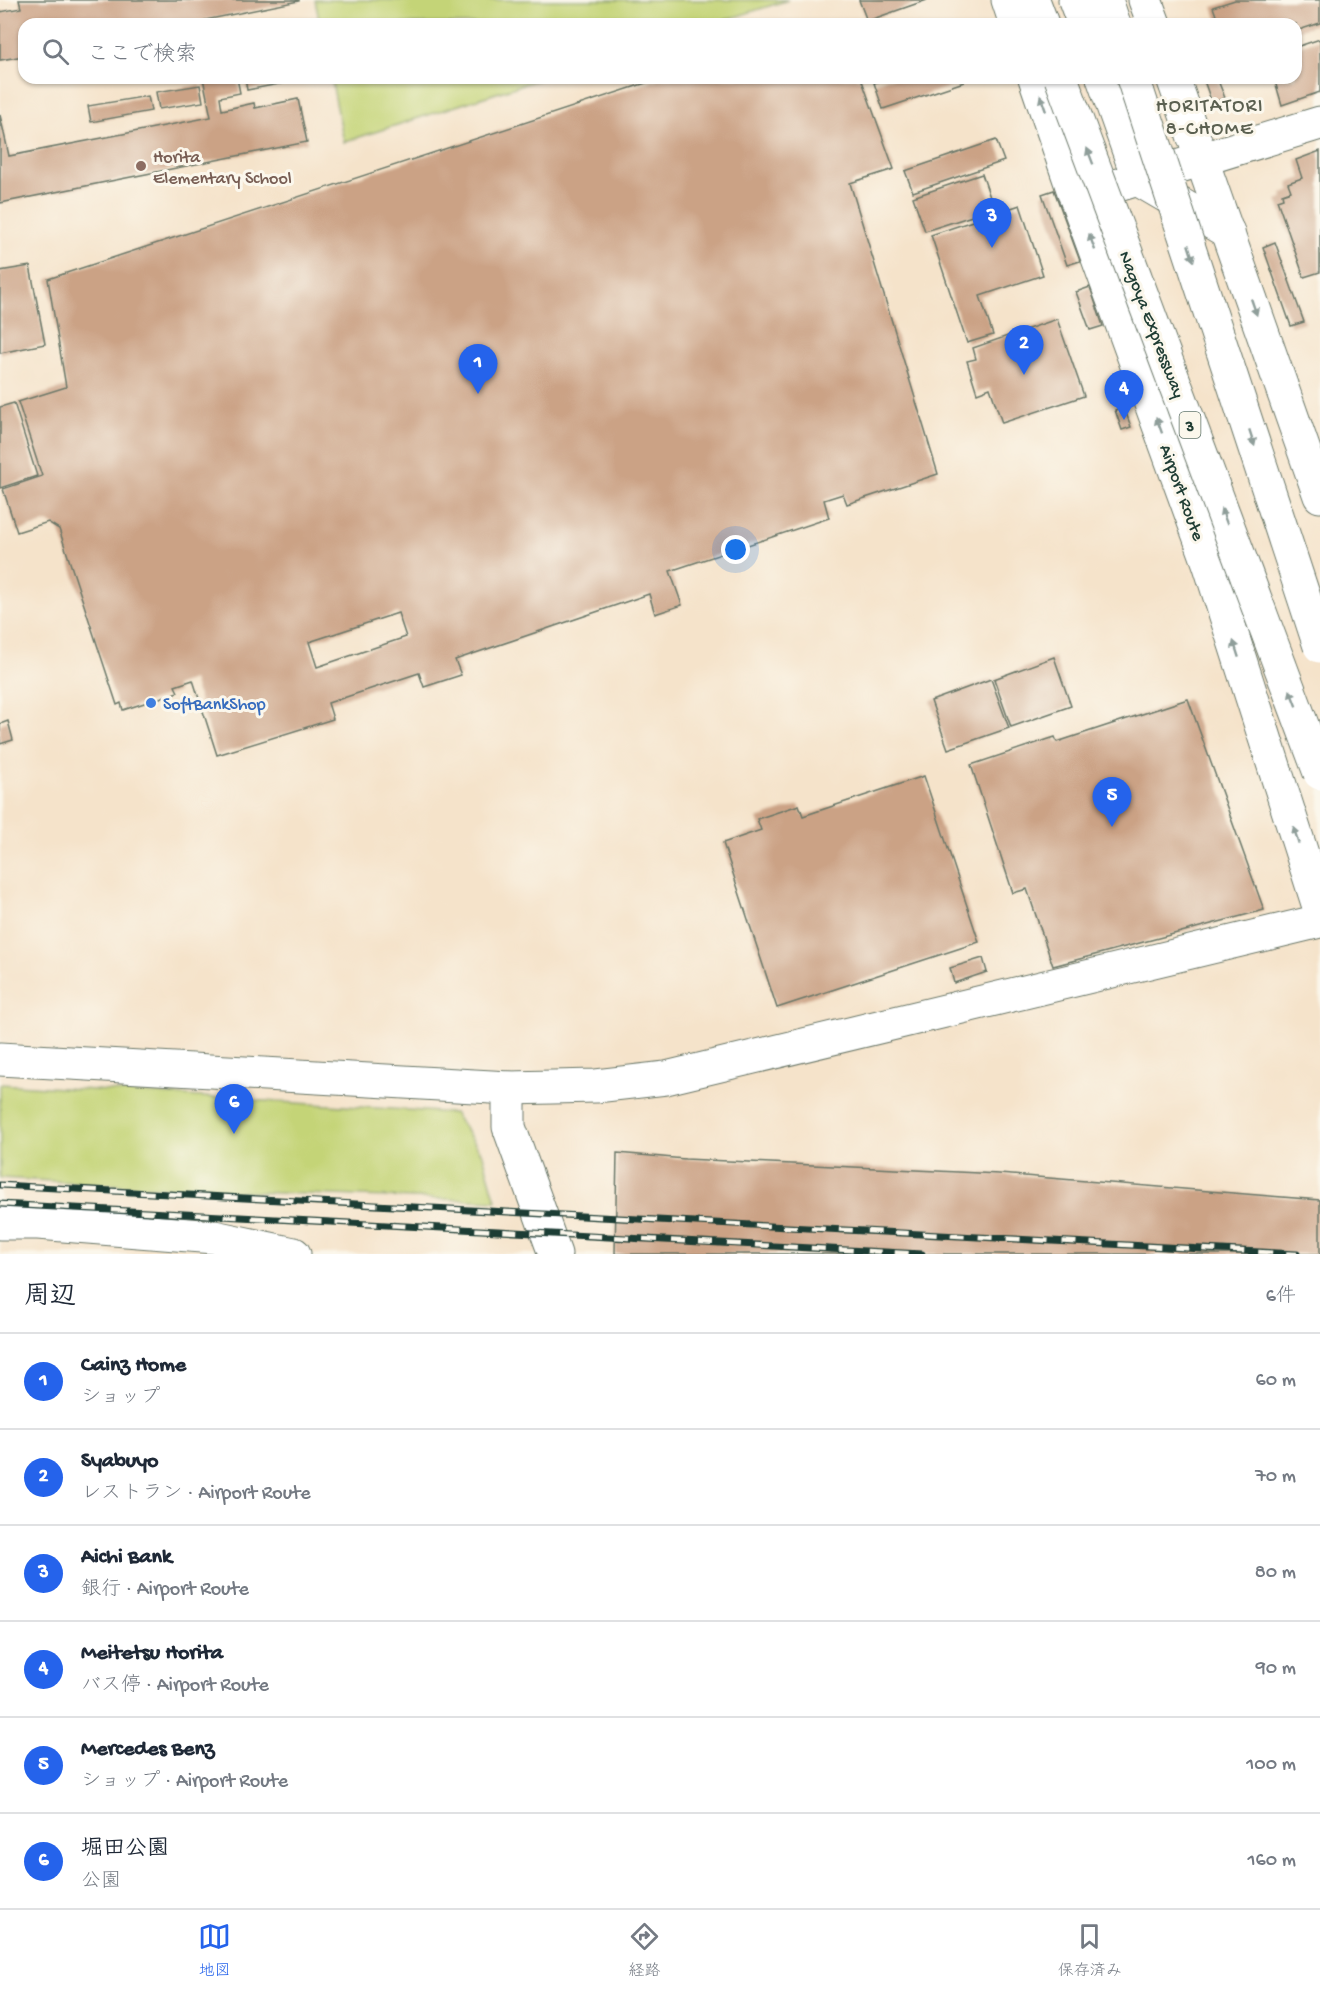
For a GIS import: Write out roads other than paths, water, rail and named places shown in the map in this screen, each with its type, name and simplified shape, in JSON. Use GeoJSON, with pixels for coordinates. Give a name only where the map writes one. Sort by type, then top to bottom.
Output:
{"type":"FeatureCollection","features":[{"type":"Feature","properties":{"kind":"main road"},"geometry":{"type":"LineString","coordinates":[[1008,0],[1014,18]]}},
{"type":"Feature","properties":{"kind":"main road"},"geometry":{"type":"LineString","coordinates":[[1033,0],[1040,18]]}},
{"type":"Feature","properties":{"kind":"main road"},"geometry":{"type":"LineString","coordinates":[[1075,0],[1082,18]]}},
{"type":"Feature","properties":{"kind":"main road"},"geometry":{"type":"LineString","coordinates":[[1106,0],[1112,18]]}},
{"type":"Feature","properties":{"kind":"main road"},"geometry":{"type":"LineString","coordinates":[[1145,0],[1152,18]]}},
{"type":"Feature","properties":{"kind":"main road","name":"Airport Route"},"geometry":{"type":"LineString","coordinates":[[1037,84],[1076,198],[1209,563],[1320,910]]}},
{"type":"Feature","properties":{"kind":"main road","name":"Nagoya Expressway"},"geometry":{"type":"LineString","coordinates":[[1063,84],[1320,773]]}},
{"type":"Feature","properties":{"kind":"main road"},"geometry":{"type":"LineString","coordinates":[[1105,84],[1139,180],[1228,232]]}},
{"type":"Feature","properties":{"kind":"main road"},"geometry":{"type":"LineString","coordinates":[[1135,84],[1320,646]]}},
{"type":"Feature","properties":{"kind":"main road"},"geometry":{"type":"LineString","coordinates":[[1175,84],[1320,496]]}},
{"type":"Feature","properties":{"kind":"main road"},"geometry":{"type":"LineString","coordinates":[[1076,198],[1320,123]]}},
{"type":"Feature","properties":{"kind":"main road"},"geometry":{"type":"LineString","coordinates":[[0,1059],[509,1088],[597,1086],[666,1078],[1320,921]]}},
{"type":"Feature","properties":{"kind":"main road"},"geometry":{"type":"LineString","coordinates":[[509,1088],[509,1127],[555,1254]]}},
{"type":"Feature","properties":{"kind":"main road"},"geometry":{"type":"LineString","coordinates":[[0,1224],[38,1223],[214,1237],[294,1254]]}},
{"type":"Feature","properties":{"kind":"railway"},"geometry":{"type":"LineString","coordinates":[[0,1185],[1297,1254]]}},
{"type":"Feature","properties":{"kind":"railway"},"geometry":{"type":"LineString","coordinates":[[0,1204],[922,1254]]}},
{"type":"Feature","properties":{"kind":"place","name":"Horita Elementary School"},"geometry":{"type":"Point","coordinates":[141,166]}},
{"type":"Feature","properties":{"kind":"place","name":"Aichi Bank"},"geometry":{"type":"Point","coordinates":[992,248]}},
{"type":"Feature","properties":{"kind":"place","name":"Syabuyo"},"geometry":{"type":"Point","coordinates":[1024,375]}},
{"type":"Feature","properties":{"kind":"place","name":"Cainz Home"},"geometry":{"type":"Point","coordinates":[478,394]}},
{"type":"Feature","properties":{"kind":"place","name":"Meitetsu Horita"},"geometry":{"type":"Point","coordinates":[1124,420]}},
{"type":"Feature","properties":{"kind":"place","name":"SoftBankShop"},"geometry":{"type":"Point","coordinates":[151,703]}},
{"type":"Feature","properties":{"kind":"place","name":"Mercedes Benz"},"geometry":{"type":"Point","coordinates":[1112,827]}},
{"type":"Feature","properties":{"kind":"place","name":"堀田公園"},"geometry":{"type":"Point","coordinates":[234,1134]}},
{"type":"Feature","properties":{"kind":"district","name":"HORITATORI 8-CHOME"},"geometry":{"type":"Point","coordinates":[1210,116]}}]}
